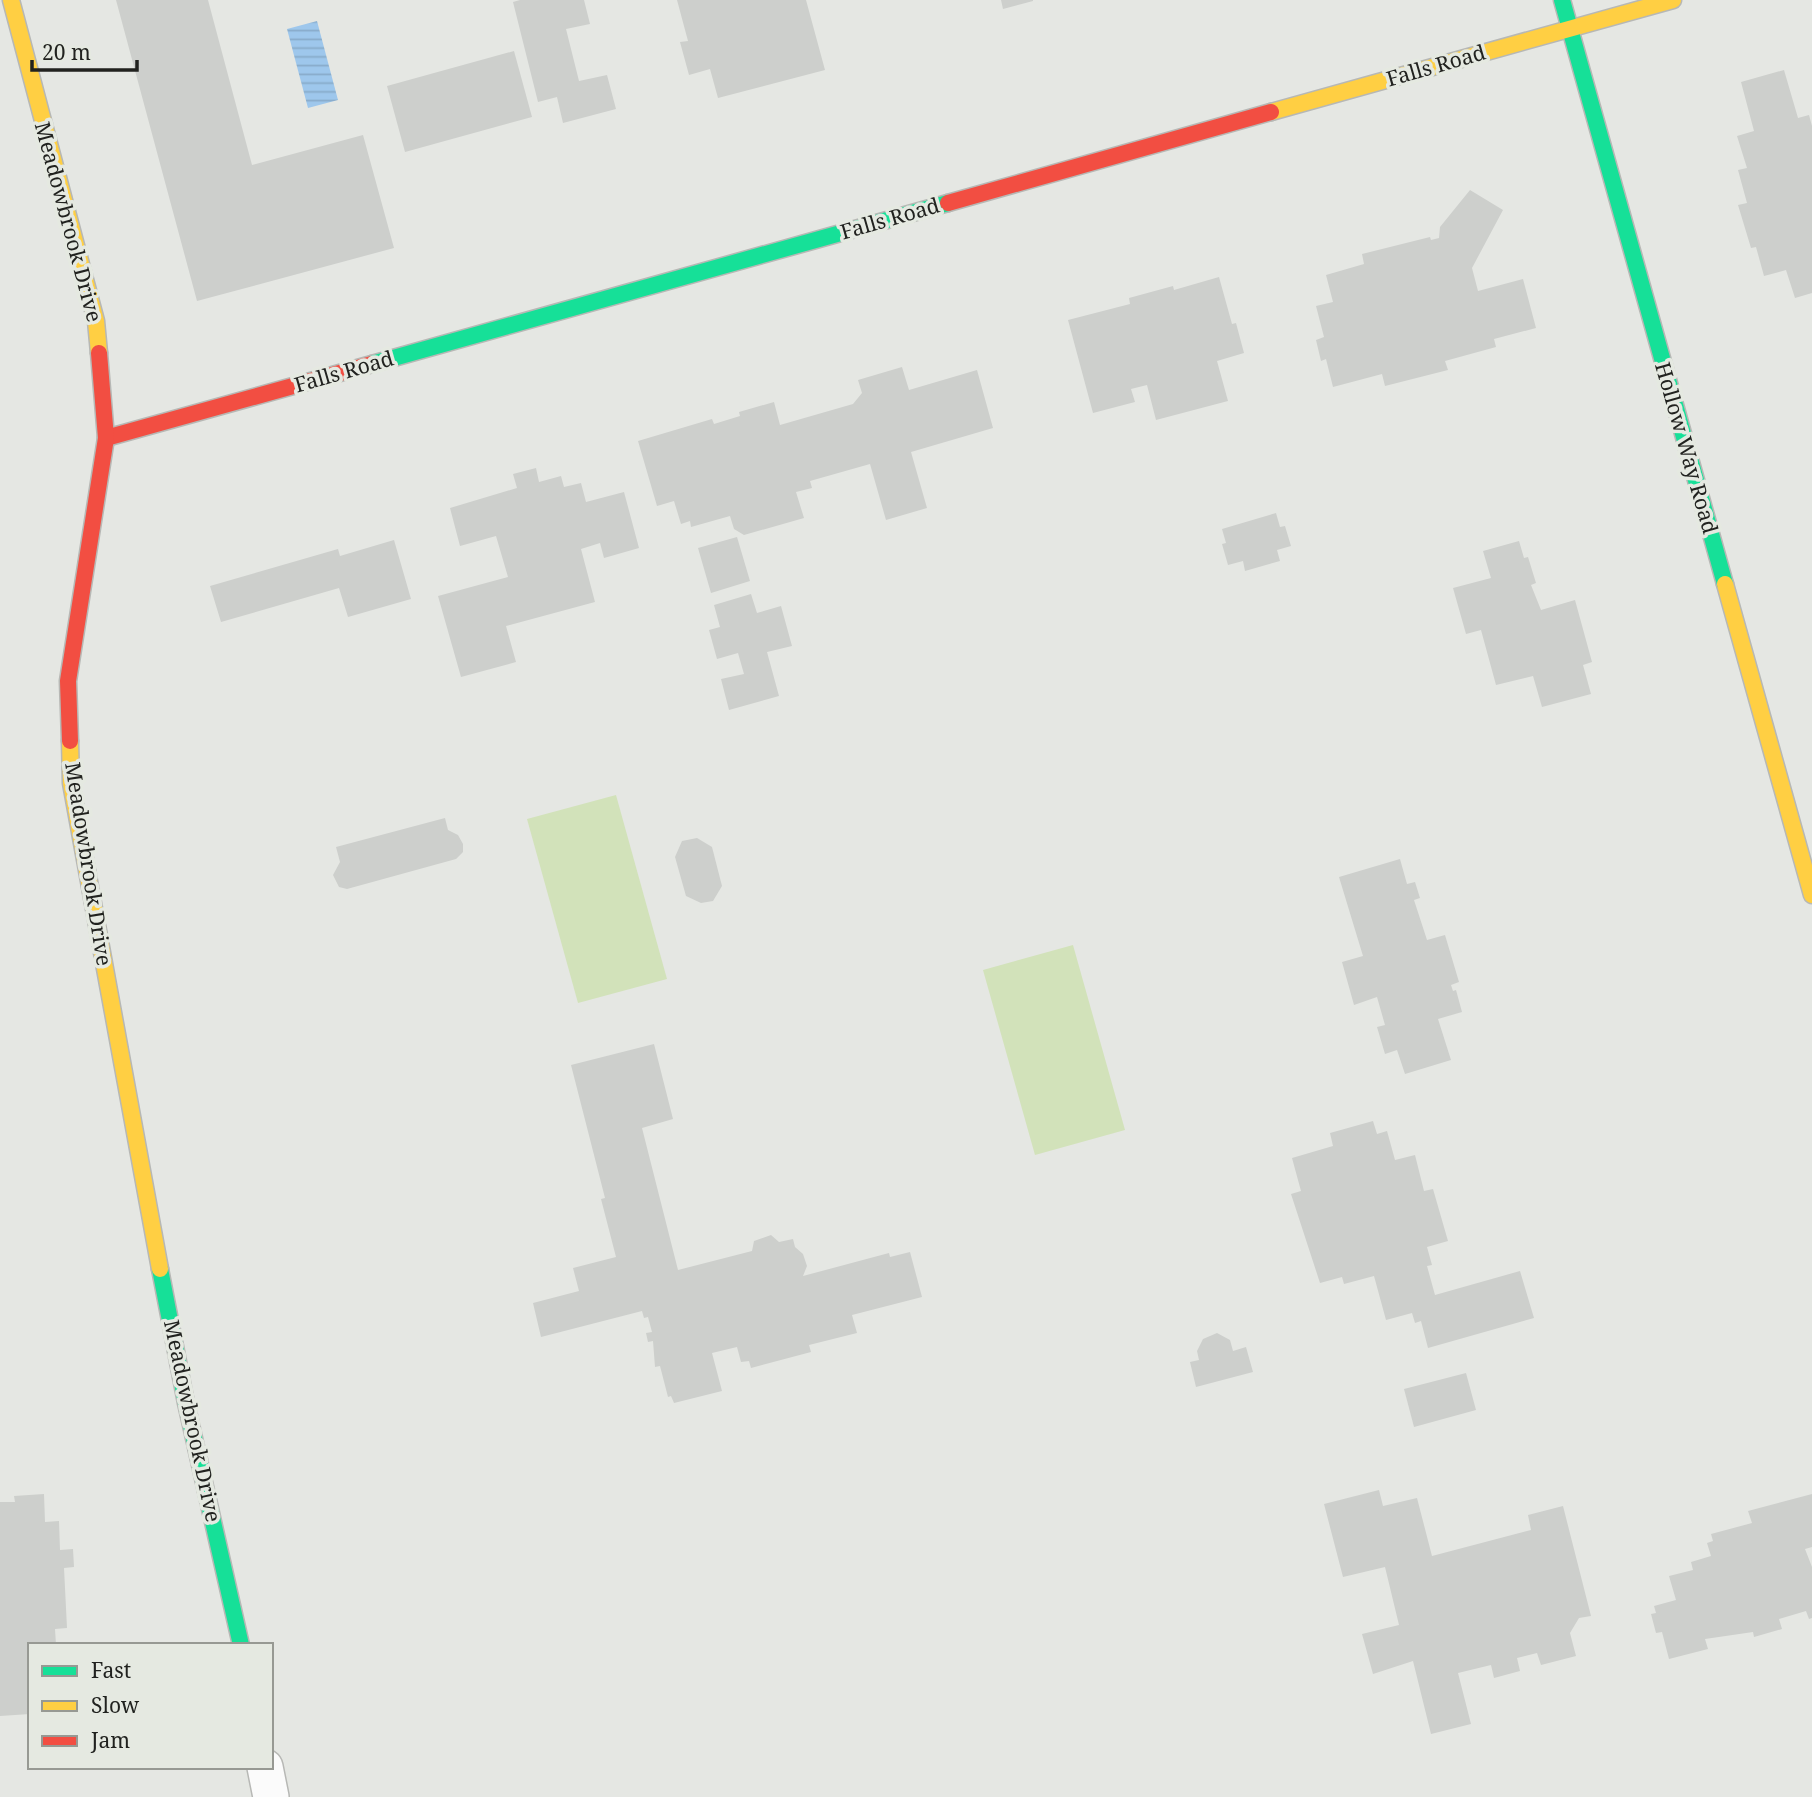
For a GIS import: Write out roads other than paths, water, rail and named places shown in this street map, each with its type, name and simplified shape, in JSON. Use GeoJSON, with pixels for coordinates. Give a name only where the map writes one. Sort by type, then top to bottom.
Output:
{"type":"FeatureCollection","features":[{"type":"Feature","properties":{"kind":"street","name":"Meadowbrook Drive"},"geometry":{"type":"LineString","coordinates":[[12,0],[96,321],[106,438],[68,681],[71,783],[183,1390],[241,1643]]}},
{"type":"Feature","properties":{"kind":"street","name":"Hollow Way Road"},"geometry":{"type":"LineString","coordinates":[[1562,0],[1812,895]]}},
{"type":"Feature","properties":{"kind":"street","name":"Falls Road"},"geometry":{"type":"LineString","coordinates":[[106,438],[1673,0]]}},
{"type":"Feature","properties":{"kind":"street"},"geometry":{"type":"LineString","coordinates":[[265,1769],[271,1797]]}},
{"type":"Feature","properties":{"kind":"water"},"geometry":{"type":"Polygon","coordinates":[[[317,21],[338,100],[308,108],[287,29],[317,21]]]}}]}
